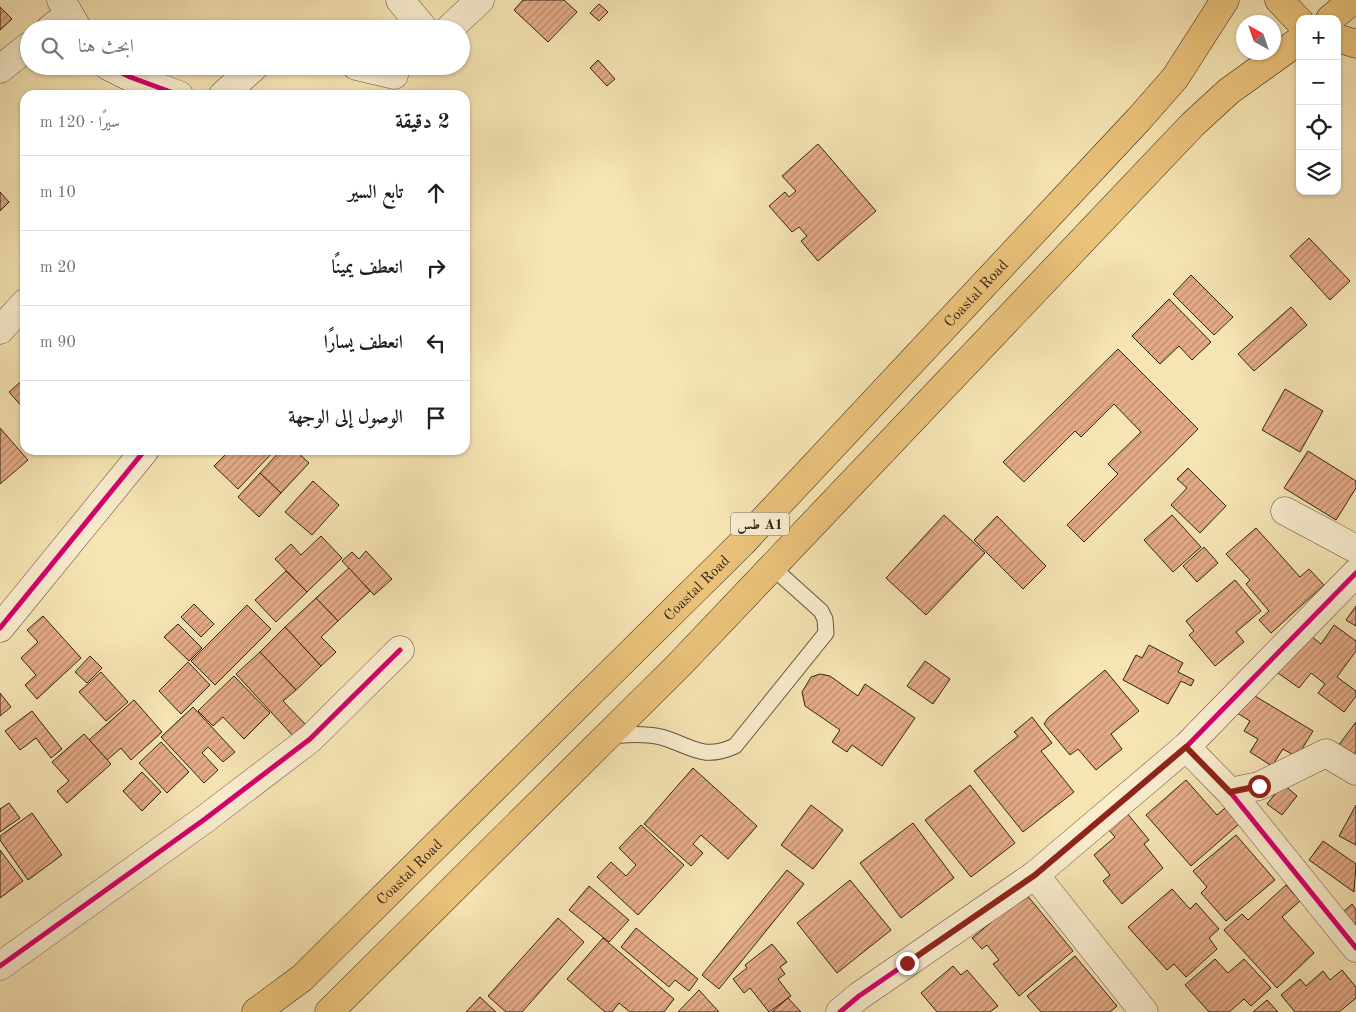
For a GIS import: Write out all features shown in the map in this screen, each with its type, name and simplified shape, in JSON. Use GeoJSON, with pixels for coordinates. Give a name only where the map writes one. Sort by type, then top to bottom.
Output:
{"type":"FeatureCollection","features":[{"type":"Feature","properties":{"kind":"main road","name":"Coastal Road"},"geometry":{"type":"LineString","coordinates":[[256,1012],[302,978],[742,543],[1139,119],[1175,78],[1225,0]]}},
{"type":"Feature","properties":{"kind":"main road"},"geometry":{"type":"LineString","coordinates":[[1279,0],[1296,18]]}},
{"type":"Feature","properties":{"kind":"main road"},"geometry":{"type":"LineString","coordinates":[[1335,15],[1353,0]]}},
{"type":"Feature","properties":{"kind":"main road"},"geometry":{"type":"LineString","coordinates":[[1341,39],[1356,44]]}},
{"type":"Feature","properties":{"kind":"main road","name":"طس A1"},"geometry":{"type":"LineString","coordinates":[[329,1012],[680,664],[1193,124],[1229,91],[1296,43]]}},
{"type":"Feature","properties":{"kind":"main road"},"geometry":{"type":"LineString","coordinates":[[742,543],[772,567]]}},
{"type":"Feature","properties":{"kind":"street"},"geometry":{"type":"LineString","coordinates":[[400,0],[417,20]]}},
{"type":"Feature","properties":{"kind":"street"},"geometry":{"type":"LineString","coordinates":[[459,20],[480,0]]}},
{"type":"Feature","properties":{"kind":"street"},"geometry":{"type":"LineString","coordinates":[[0,69],[20,53]]}},
{"type":"Feature","properties":{"kind":"street"},"geometry":{"type":"LineString","coordinates":[[126,75],[165,90]]}},
{"type":"Feature","properties":{"kind":"street"},"geometry":{"type":"LineString","coordinates":[[228,90],[244,75]]}},
{"type":"Feature","properties":{"kind":"street"},"geometry":{"type":"LineString","coordinates":[[0,330],[20,308]]}},
{"type":"Feature","properties":{"kind":"street"},"geometry":{"type":"LineString","coordinates":[[0,628],[141,455]]}},
{"type":"Feature","properties":{"kind":"street"},"geometry":{"type":"LineString","coordinates":[[1285,510],[1356,549]]}},
{"type":"Feature","properties":{"kind":"street"},"geometry":{"type":"LineString","coordinates":[[857,1007],[1035,875],[1186,747],[1356,573]]}},
{"type":"Feature","properties":{"kind":"street"},"geometry":{"type":"LineString","coordinates":[[0,966],[205,819],[310,739],[400,650]]}},
{"type":"Feature","properties":{"kind":"street"},"geometry":{"type":"LineString","coordinates":[[1186,747],[1230,792],[1356,948]]}},
{"type":"Feature","properties":{"kind":"street"},"geometry":{"type":"LineString","coordinates":[[1230,792],[1259,786],[1326,754],[1356,771]]}},
{"type":"Feature","properties":{"kind":"street"},"geometry":{"type":"LineString","coordinates":[[1035,875],[1144,1012]]}},
{"type":"Feature","properties":{"kind":"lane"},"geometry":{"type":"LineString","coordinates":[[606,736],[647,735],[662,738],[700,753],[718,752],[735,746],[826,633],[825,619],[821,611],[772,567]]}},
{"type":"Feature","properties":{"kind":"building"},"geometry":{"type":"Polygon","coordinates":[[[523,0],[564,0],[577,12],[548,42],[514,10],[523,0]]]}},
{"type":"Feature","properties":{"kind":"building"},"geometry":{"type":"Polygon","coordinates":[[[599,4],[608,12],[599,21],[590,13],[599,4]]]}},
{"type":"Feature","properties":{"kind":"building"},"geometry":{"type":"Polygon","coordinates":[[[0,7],[12,19],[0,30],[0,7]]]}},
{"type":"Feature","properties":{"kind":"building"},"geometry":{"type":"Polygon","coordinates":[[[598,60],[615,79],[607,86],[590,68],[598,60]]]}},
{"type":"Feature","properties":{"kind":"building"},"geometry":{"type":"Polygon","coordinates":[[[818,144],[876,211],[818,261],[801,241],[807,236],[799,227],[792,232],[769,206],[785,192],[789,197],[796,191],[782,176],[818,144]]]}},
{"type":"Feature","properties":{"kind":"building"},"geometry":{"type":"Polygon","coordinates":[[[0,192],[9,202],[0,211],[0,192]]]}},
{"type":"Feature","properties":{"kind":"building"},"geometry":{"type":"Polygon","coordinates":[[[1309,238],[1350,281],[1330,300],[1290,256],[1309,238]]]}},
{"type":"Feature","properties":{"kind":"building"},"geometry":{"type":"Polygon","coordinates":[[[1191,275],[1233,317],[1214,335],[1173,294],[1191,275]]]}},
{"type":"Feature","properties":{"kind":"building"},"geometry":{"type":"Polygon","coordinates":[[[1169,299],[1211,342],[1192,360],[1179,346],[1160,364],[1132,336],[1169,299]]]}},
{"type":"Feature","properties":{"kind":"building"},"geometry":{"type":"Polygon","coordinates":[[[1291,307],[1307,325],[1254,371],[1238,354],[1291,307]]]}},
{"type":"Feature","properties":{"kind":"building"},"geometry":{"type":"Polygon","coordinates":[[[1118,349],[1198,429],[1084,542],[1067,525],[1118,474],[1108,464],[1141,432],[1114,404],[1081,437],[1075,431],[1024,482],[1003,462],[1118,349]]]}},
{"type":"Feature","properties":{"kind":"building"},"geometry":{"type":"Polygon","coordinates":[[[20,382],[20,404],[9,392],[20,382]]]}},
{"type":"Feature","properties":{"kind":"building"},"geometry":{"type":"Polygon","coordinates":[[[1285,389],[1323,411],[1300,452],[1262,430],[1285,389]]]}},
{"type":"Feature","properties":{"kind":"building"},"geometry":{"type":"Polygon","coordinates":[[[0,428],[20,451],[20,455],[24,455],[28,460],[0,484],[0,428]]]}},
{"type":"Feature","properties":{"kind":"building"},"geometry":{"type":"Polygon","coordinates":[[[1308,451],[1356,481],[1356,488],[1336,520],[1284,488],[1308,451]]]}},
{"type":"Feature","properties":{"kind":"building"},"geometry":{"type":"Polygon","coordinates":[[[225,455],[270,455],[238,489],[214,466],[225,455]]]}},
{"type":"Feature","properties":{"kind":"building"},"geometry":{"type":"Polygon","coordinates":[[[276,455],[300,455],[309,463],[281,493],[260,473],[276,455]]]}},
{"type":"Feature","properties":{"kind":"building"},"geometry":{"type":"Polygon","coordinates":[[[1188,468],[1226,506],[1200,533],[1171,505],[1187,488],[1177,479],[1188,468]]]}},
{"type":"Feature","properties":{"kind":"building"},"geometry":{"type":"Polygon","coordinates":[[[260,473],[281,493],[259,517],[238,497],[260,473]]]}},
{"type":"Feature","properties":{"kind":"building"},"geometry":{"type":"Polygon","coordinates":[[[313,481],[339,505],[312,535],[285,512],[313,481]]]}},
{"type":"Feature","properties":{"kind":"building"},"geometry":{"type":"Polygon","coordinates":[[[944,515],[985,553],[926,615],[886,578],[944,515]]]}},
{"type":"Feature","properties":{"kind":"building"},"geometry":{"type":"Polygon","coordinates":[[[1172,515],[1201,547],[1173,572],[1144,540],[1172,515]]]}},
{"type":"Feature","properties":{"kind":"building"},"geometry":{"type":"Polygon","coordinates":[[[997,516],[1046,566],[1023,589],[974,540],[997,516]]]}},
{"type":"Feature","properties":{"kind":"building"},"geometry":{"type":"Polygon","coordinates":[[[1256,528],[1300,577],[1309,569],[1324,585],[1271,633],[1259,620],[1269,611],[1246,584],[1250,580],[1226,554],[1256,528]]]}},
{"type":"Feature","properties":{"kind":"building"},"geometry":{"type":"Polygon","coordinates":[[[321,536],[342,558],[307,592],[275,559],[291,544],[301,555],[321,536]]]}},
{"type":"Feature","properties":{"kind":"building"},"geometry":{"type":"Polygon","coordinates":[[[1204,547],[1218,563],[1197,582],[1183,566],[1204,547]]]}},
{"type":"Feature","properties":{"kind":"building"},"geometry":{"type":"Polygon","coordinates":[[[366,551],[392,579],[374,595],[342,561],[352,552],[359,559],[366,551]]]}},
{"type":"Feature","properties":{"kind":"building"},"geometry":{"type":"Polygon","coordinates":[[[349,568],[370,591],[338,621],[316,598],[349,568]]]}},
{"type":"Feature","properties":{"kind":"building"},"geometry":{"type":"Polygon","coordinates":[[[286,571],[307,592],[276,622],[255,600],[286,571]]]}},
{"type":"Feature","properties":{"kind":"building"},"geometry":{"type":"Polygon","coordinates":[[[1235,580],[1261,611],[1236,632],[1244,642],[1215,666],[1189,635],[1194,631],[1186,621],[1235,580]]]}},
{"type":"Feature","properties":{"kind":"building"},"geometry":{"type":"Polygon","coordinates":[[[316,598],[338,621],[321,637],[336,652],[321,666],[285,627],[316,598]]]}},
{"type":"Feature","properties":{"kind":"building"},"geometry":{"type":"Polygon","coordinates":[[[194,604],[214,624],[201,637],[181,617],[194,604]]]}},
{"type":"Feature","properties":{"kind":"building"},"geometry":{"type":"Polygon","coordinates":[[[247,605],[271,629],[215,685],[191,661],[247,605]]]}},
{"type":"Feature","properties":{"kind":"building"},"geometry":{"type":"Polygon","coordinates":[[[1356,606],[1356,626],[1346,620],[1356,606]]]}},
{"type":"Feature","properties":{"kind":"building"},"geometry":{"type":"Polygon","coordinates":[[[43,616],[81,658],[37,699],[25,685],[36,675],[21,658],[38,642],[27,630],[43,616]]]}},
{"type":"Feature","properties":{"kind":"building"},"geometry":{"type":"Polygon","coordinates":[[[178,624],[202,648],[189,661],[164,637],[178,624]]]}},
{"type":"Feature","properties":{"kind":"building"},"geometry":{"type":"Polygon","coordinates":[[[1334,625],[1356,641],[1356,651],[1337,677],[1356,691],[1356,696],[1344,712],[1318,693],[1325,684],[1311,673],[1299,688],[1278,673],[1307,633],[1321,644],[1334,625]]]}},
{"type":"Feature","properties":{"kind":"building"},"geometry":{"type":"Polygon","coordinates":[[[285,627],[321,666],[296,690],[260,652],[285,627]]]}},
{"type":"Feature","properties":{"kind":"building"},"geometry":{"type":"Polygon","coordinates":[[[1149,645],[1183,663],[1178,672],[1194,680],[1191,686],[1181,681],[1168,704],[1123,680],[1136,655],[1142,658],[1149,645]]]}},
{"type":"Feature","properties":{"kind":"building"},"geometry":{"type":"Polygon","coordinates":[[[260,652],[296,690],[283,701],[307,726],[294,737],[236,674],[260,652]]]}},
{"type":"Feature","properties":{"kind":"building"},"geometry":{"type":"Polygon","coordinates":[[[90,656],[102,668],[87,683],[75,672],[90,656]]]}},
{"type":"Feature","properties":{"kind":"building"},"geometry":{"type":"Polygon","coordinates":[[[925,661],[950,679],[933,704],[907,686],[925,661]]]}},
{"type":"Feature","properties":{"kind":"building"},"geometry":{"type":"Polygon","coordinates":[[[188,662],[210,685],[181,714],[159,691],[188,662]]]}},
{"type":"Feature","properties":{"kind":"building"},"geometry":{"type":"Polygon","coordinates":[[[1105,670],[1139,711],[1111,734],[1122,749],[1096,770],[1078,749],[1070,755],[1044,724],[1048,718],[1105,670]]]}},
{"type":"Feature","properties":{"kind":"building"},"geometry":{"type":"Polygon","coordinates":[[[101,672],[128,702],[106,721],[79,692],[101,672]]]}},
{"type":"Feature","properties":{"kind":"building"},"geometry":{"type":"Polygon","coordinates":[[[820,674],[830,676],[858,696],[865,684],[915,718],[882,766],[852,745],[847,752],[832,742],[840,730],[805,706],[802,692],[811,677],[820,674]]]}},
{"type":"Feature","properties":{"kind":"building"},"geometry":{"type":"Polygon","coordinates":[[[234,676],[270,713],[244,739],[223,717],[213,726],[198,711],[234,676]]]}},
{"type":"Feature","properties":{"kind":"building"},"geometry":{"type":"Polygon","coordinates":[[[0,693],[11,707],[0,716],[0,693]]]}},
{"type":"Feature","properties":{"kind":"building"},"geometry":{"type":"Polygon","coordinates":[[[1250,693],[1313,731],[1297,757],[1283,749],[1272,766],[1250,752],[1258,739],[1244,731],[1250,721],[1237,713],[1250,693]]]}},
{"type":"Feature","properties":{"kind":"building"},"geometry":{"type":"Polygon","coordinates":[[[134,700],[162,732],[131,760],[121,748],[107,760],[89,740],[134,700]]]}},
{"type":"Feature","properties":{"kind":"building"},"geometry":{"type":"Polygon","coordinates":[[[193,707],[235,752],[223,762],[208,747],[202,753],[218,770],[204,783],[161,737],[193,707]]]}},
{"type":"Feature","properties":{"kind":"building"},"geometry":{"type":"Polygon","coordinates":[[[32,711],[62,749],[51,758],[36,738],[20,750],[5,731],[32,711]]]}},
{"type":"Feature","properties":{"kind":"building"},"geometry":{"type":"Polygon","coordinates":[[[1032,717],[1052,743],[1041,751],[1074,792],[1023,832],[974,771],[1018,736],[1014,732],[1032,717]]]}},
{"type":"Feature","properties":{"kind":"building"},"geometry":{"type":"Polygon","coordinates":[[[1356,722],[1356,759],[1338,746],[1356,722]]]}},
{"type":"Feature","properties":{"kind":"building"},"geometry":{"type":"Polygon","coordinates":[[[84,734],[111,764],[67,803],[57,791],[69,781],[52,762],[84,734]]]}},
{"type":"Feature","properties":{"kind":"building"},"geometry":{"type":"Polygon","coordinates":[[[161,742],[189,772],[167,793],[139,763],[161,742]]]}},
{"type":"Feature","properties":{"kind":"building"},"geometry":{"type":"Polygon","coordinates":[[[693,768],[757,826],[728,859],[701,835],[693,844],[703,853],[691,866],[644,824],[693,768]]]}},
{"type":"Feature","properties":{"kind":"building"},"geometry":{"type":"Polygon","coordinates":[[[142,772],[161,792],[142,811],[123,791],[142,772]]]}},
{"type":"Feature","properties":{"kind":"building"},"geometry":{"type":"Polygon","coordinates":[[[1186,780],[1217,815],[1225,808],[1239,824],[1191,866],[1146,815],[1186,780]]]}},
{"type":"Feature","properties":{"kind":"building"},"geometry":{"type":"Polygon","coordinates":[[[1283,784],[1297,796],[1282,815],[1267,804],[1283,784]]]}},
{"type":"Feature","properties":{"kind":"building"},"geometry":{"type":"Polygon","coordinates":[[[970,785],[1015,843],[971,877],[925,820],[970,785]]]}},
{"type":"Feature","properties":{"kind":"building"},"geometry":{"type":"Polygon","coordinates":[[[9,803],[20,818],[0,832],[0,809],[9,803]]]}},
{"type":"Feature","properties":{"kind":"building"},"geometry":{"type":"Polygon","coordinates":[[[811,805],[843,830],[813,869],[781,845],[811,805]]]}},
{"type":"Feature","properties":{"kind":"building"},"geometry":{"type":"Polygon","coordinates":[[[1356,805],[1356,845],[1339,836],[1356,805]]]}},
{"type":"Feature","properties":{"kind":"building"},"geometry":{"type":"Polygon","coordinates":[[[1126,812],[1149,840],[1144,844],[1163,868],[1122,904],[1103,881],[1110,875],[1094,855],[1115,837],[1107,828],[1126,812]]]}},
{"type":"Feature","properties":{"kind":"building"},"geometry":{"type":"Polygon","coordinates":[[[32,813],[62,855],[28,880],[0,840],[0,836],[32,813]]]}},
{"type":"Feature","properties":{"kind":"building"},"geometry":{"type":"Polygon","coordinates":[[[913,823],[954,878],[901,918],[860,863],[913,823]]]}},
{"type":"Feature","properties":{"kind":"building"},"geometry":{"type":"Polygon","coordinates":[[[641,825],[684,865],[638,915],[597,877],[611,862],[626,876],[636,865],[619,848],[641,825]]]}},
{"type":"Feature","properties":{"kind":"building"},"geometry":{"type":"Polygon","coordinates":[[[1236,835],[1275,880],[1226,921],[1201,893],[1207,887],[1193,871],[1236,835]]]}},
{"type":"Feature","properties":{"kind":"building"},"geometry":{"type":"Polygon","coordinates":[[[1323,841],[1356,864],[1354,892],[1309,860],[1323,841]]]}},
{"type":"Feature","properties":{"kind":"building"},"geometry":{"type":"Polygon","coordinates":[[[0,850],[23,881],[0,898],[0,850]]]}},
{"type":"Feature","properties":{"kind":"building"},"geometry":{"type":"Polygon","coordinates":[[[787,870],[804,884],[719,989],[702,975],[787,870]]]}},
{"type":"Feature","properties":{"kind":"building"},"geometry":{"type":"Polygon","coordinates":[[[850,880],[891,930],[837,973],[797,923],[850,880]]]}},
{"type":"Feature","properties":{"kind":"building"},"geometry":{"type":"Polygon","coordinates":[[[1286,885],[1300,901],[1282,917],[1314,953],[1277,988],[1224,930],[1242,914],[1248,920],[1286,885]]]}},
{"type":"Feature","properties":{"kind":"building"},"geometry":{"type":"Polygon","coordinates":[[[589,886],[629,920],[609,942],[569,910],[589,886]]]}},
{"type":"Feature","properties":{"kind":"building"},"geometry":{"type":"Polygon","coordinates":[[[1172,889],[1190,909],[1196,903],[1219,929],[1209,938],[1217,949],[1186,977],[1174,964],[1167,970],[1128,927],[1172,889]]]}},
{"type":"Feature","properties":{"kind":"building"},"geometry":{"type":"Polygon","coordinates":[[[1026,894],[1073,951],[1019,996],[993,964],[999,960],[987,945],[982,949],[972,938],[1026,894]]]}},
{"type":"Feature","properties":{"kind":"building"},"geometry":{"type":"Polygon","coordinates":[[[1352,904],[1356,910],[1356,930],[1341,914],[1352,904]]]}},
{"type":"Feature","properties":{"kind":"building"},"geometry":{"type":"Polygon","coordinates":[[[558,918],[584,942],[522,1012],[506,1012],[488,996],[558,918]]]}},
{"type":"Feature","properties":{"kind":"building"},"geometry":{"type":"Polygon","coordinates":[[[636,928],[698,979],[689,991],[675,980],[669,987],[621,947],[636,928]]]}},
{"type":"Feature","properties":{"kind":"building"},"geometry":{"type":"Polygon","coordinates":[[[603,938],[674,999],[664,1012],[630,1012],[619,1003],[612,1012],[605,1012],[567,979],[603,938]]]}},
{"type":"Feature","properties":{"kind":"building"},"geometry":{"type":"Polygon","coordinates":[[[772,944],[787,962],[780,967],[785,974],[778,979],[791,996],[769,1012],[750,988],[744,993],[733,979],[747,968],[745,965],[772,944]]]}},
{"type":"Feature","properties":{"kind":"building"},"geometry":{"type":"Polygon","coordinates":[[[1075,956],[1117,1006],[1110,1012],[1041,1012],[1027,996],[1075,956]]]}},
{"type":"Feature","properties":{"kind":"building"},"geometry":{"type":"Polygon","coordinates":[[[1215,959],[1228,973],[1244,959],[1271,988],[1251,1006],[1244,999],[1229,1012],[1209,1012],[1185,985],[1215,959]]]}},
{"type":"Feature","properties":{"kind":"building"},"geometry":{"type":"Polygon","coordinates":[[[953,966],[961,975],[967,970],[998,1006],[990,1012],[937,1012],[921,993],[953,966]]]}},
{"type":"Feature","properties":{"kind":"building"},"geometry":{"type":"Polygon","coordinates":[[[1342,970],[1356,987],[1356,998],[1339,1012],[1295,1012],[1281,995],[1300,979],[1306,986],[1323,971],[1330,980],[1342,970]]]}},
{"type":"Feature","properties":{"kind":"building"},"geometry":{"type":"Polygon","coordinates":[[[699,990],[719,1012],[678,1012],[699,990]]]}},
{"type":"Feature","properties":{"kind":"building"},"geometry":{"type":"Polygon","coordinates":[[[480,997],[496,1012],[466,1012],[480,997]]]}},
{"type":"Feature","properties":{"kind":"building"},"geometry":{"type":"Polygon","coordinates":[[[788,998],[801,1012],[772,1012],[788,998]]]}},
{"type":"Feature","properties":{"kind":"building"},"geometry":{"type":"Polygon","coordinates":[[[1267,1000],[1278,1012],[1253,1012],[1267,1000]]]}},
{"type":"Feature","properties":{"kind":"cycle path"},"geometry":{"type":"LineString","coordinates":[[126,75],[165,90]]}},
{"type":"Feature","properties":{"kind":"cycle path"},"geometry":{"type":"LineString","coordinates":[[0,628],[141,455]]}},
{"type":"Feature","properties":{"kind":"cycle path"},"geometry":{"type":"LineString","coordinates":[[840,1012],[859,996],[1035,875],[1186,747],[1356,573]]}},
{"type":"Feature","properties":{"kind":"cycle path"},"geometry":{"type":"LineString","coordinates":[[0,966],[205,819],[310,739],[400,650]]}},
{"type":"Feature","properties":{"kind":"cycle path"},"geometry":{"type":"LineString","coordinates":[[1186,747],[1230,792],[1356,948]]}},
{"type":"Feature","properties":{"kind":"route"},"geometry":{"type":"LineString","coordinates":[[907,963],[1035,875],[1186,747],[1230,792],[1259,786]]}}]}
